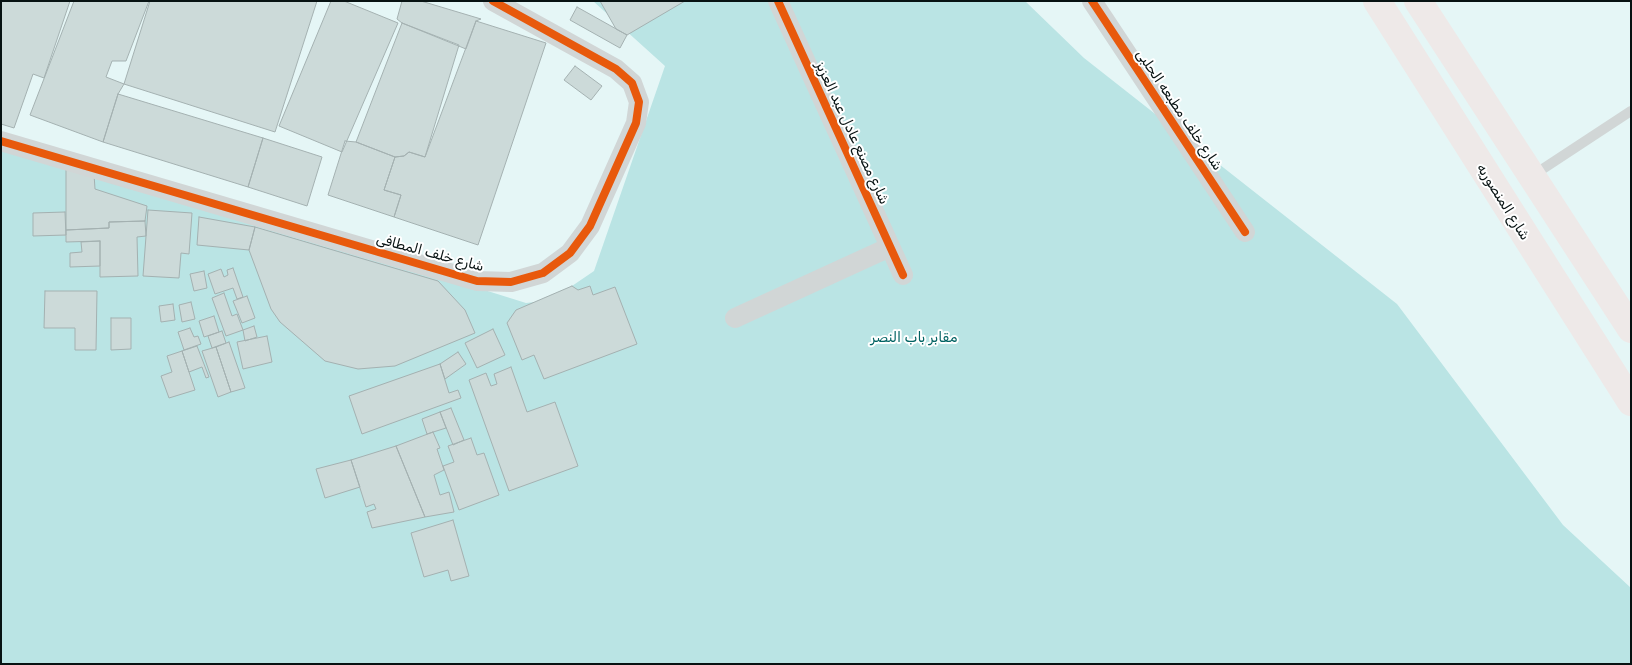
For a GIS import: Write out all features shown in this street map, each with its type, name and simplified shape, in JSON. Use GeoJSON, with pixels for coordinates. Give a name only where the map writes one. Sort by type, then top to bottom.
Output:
{"type":"FeatureCollection","features":[{"type":"Feature","properties":{"kind":"main road","name":"شارع المنصوريه"},"geometry":{"type":"LineString","coordinates":[[1377,1],[1631,402]]}},
{"type":"Feature","properties":{"kind":"main road"},"geometry":{"type":"LineString","coordinates":[[1418,1],[1631,329]]}},
{"type":"Feature","properties":{"kind":"main road"},"geometry":{"type":"LineString","coordinates":[[1500,196],[1531,177]]}},
{"type":"Feature","properties":{"kind":"street","name":"شارع خلف المطافى"},"geometry":{"type":"LineString","coordinates":[[1,141],[478,281],[511,282],[543,273],[570,253],[590,226],[636,123],[640,102],[632,83],[616,70],[493,1]]}},
{"type":"Feature","properties":{"kind":"street","name":"شارع مصنع عادل عبد العزيز"},"geometry":{"type":"LineString","coordinates":[[778,1],[903,275]]}},
{"type":"Feature","properties":{"kind":"street","name":"شارع خلف مطبعه الحلبى"},"geometry":{"type":"LineString","coordinates":[[1092,1],[1245,232]]}},
{"type":"Feature","properties":{"kind":"street"},"geometry":{"type":"LineString","coordinates":[[735,318],[890,247]]}},
{"type":"Feature","properties":{"kind":"lane"},"geometry":{"type":"LineString","coordinates":[[1531,177],[1631,110]]}},
{"type":"Feature","properties":{"kind":"green space","name":"مقابر باب النصر"},"geometry":{"type":"Polygon","coordinates":[[[593,1],[1025,1],[1084,58],[1397,304],[1563,525],[1631,588],[1631,664],[1,664],[1,139],[526,303],[535,302],[572,286],[594,271],[665,66],[593,1]]]}},
{"type":"Feature","properties":{"kind":"building"},"geometry":{"type":"Polygon","coordinates":[[[1,1],[70,1],[44,78],[33,74],[14,128],[1,124],[1,1]]]}},
{"type":"Feature","properties":{"kind":"building"},"geometry":{"type":"Polygon","coordinates":[[[74,1],[149,1],[126,61],[112,61],[106,77],[124,84],[118,94],[103,142],[30,115],[74,1]]]}},
{"type":"Feature","properties":{"kind":"building"},"geometry":{"type":"Polygon","coordinates":[[[150,1],[317,1],[275,132],[124,84],[150,1]]]}},
{"type":"Feature","properties":{"kind":"building"},"geometry":{"type":"Polygon","coordinates":[[[331,1],[344,1],[398,23],[342,152],[279,126],[331,1]]]}},
{"type":"Feature","properties":{"kind":"building"},"geometry":{"type":"Polygon","coordinates":[[[402,1],[421,1],[481,19],[476,21],[466,49],[402,23],[397,19],[402,1]]]}},
{"type":"Feature","properties":{"kind":"building"},"geometry":{"type":"Polygon","coordinates":[[[600,1],[685,1],[627,35],[616,29],[600,1]]]}},
{"type":"Feature","properties":{"kind":"building"},"geometry":{"type":"Polygon","coordinates":[[[577,7],[627,35],[620,48],[570,20],[577,7]]]}},
{"type":"Feature","properties":{"kind":"building"},"geometry":{"type":"Polygon","coordinates":[[[476,21],[546,43],[478,245],[394,217],[401,195],[384,190],[395,157],[404,156],[409,152],[425,157],[476,21]]]}},
{"type":"Feature","properties":{"kind":"building"},"geometry":{"type":"Polygon","coordinates":[[[402,23],[459,45],[425,157],[409,152],[404,156],[395,157],[356,142],[402,23]]]}},
{"type":"Feature","properties":{"kind":"building"},"geometry":{"type":"Polygon","coordinates":[[[575,66],[602,86],[591,100],[564,80],[575,66]]]}},
{"type":"Feature","properties":{"kind":"building"},"geometry":{"type":"Polygon","coordinates":[[[118,94],[263,138],[248,187],[103,142],[118,94]]]}},
{"type":"Feature","properties":{"kind":"building"},"geometry":{"type":"Polygon","coordinates":[[[263,138],[322,157],[307,206],[248,187],[263,138]]]}},
{"type":"Feature","properties":{"kind":"building"},"geometry":{"type":"Polygon","coordinates":[[[345,141],[356,142],[395,157],[384,190],[401,195],[394,217],[328,195],[345,141]]]}},
{"type":"Feature","properties":{"kind":"building"},"geometry":{"type":"Polygon","coordinates":[[[66,170],[94,174],[95,189],[147,206],[145,221],[109,222],[109,228],[66,230],[66,170]]]}},
{"type":"Feature","properties":{"kind":"building"},"geometry":{"type":"Polygon","coordinates":[[[148,210],[192,213],[189,254],[181,253],[179,278],[143,276],[148,210]]]}},
{"type":"Feature","properties":{"kind":"building"},"geometry":{"type":"Polygon","coordinates":[[[65,212],[66,235],[33,236],[33,213],[65,212]]]}},
{"type":"Feature","properties":{"kind":"building"},"geometry":{"type":"Polygon","coordinates":[[[199,217],[255,227],[249,250],[197,245],[199,217]]]}},
{"type":"Feature","properties":{"kind":"building"},"geometry":{"type":"Polygon","coordinates":[[[145,221],[146,236],[137,237],[138,276],[100,277],[100,241],[66,242],[66,230],[109,228],[109,222],[145,221]]]}},
{"type":"Feature","properties":{"kind":"building"},"geometry":{"type":"Polygon","coordinates":[[[255,227],[438,281],[465,310],[475,333],[395,366],[358,369],[325,361],[280,322],[271,309],[249,250],[255,227]]]}},
{"type":"Feature","properties":{"kind":"building"},"geometry":{"type":"Polygon","coordinates":[[[100,241],[100,266],[70,267],[70,253],[82,252],[81,242],[100,241]]]}},
{"type":"Feature","properties":{"kind":"building"},"geometry":{"type":"Polygon","coordinates":[[[233,268],[243,297],[237,299],[233,288],[215,294],[208,274],[221,269],[224,277],[228,275],[227,270],[233,268]]]}},
{"type":"Feature","properties":{"kind":"building"},"geometry":{"type":"Polygon","coordinates":[[[204,271],[207,288],[194,291],[190,274],[204,271]]]}},
{"type":"Feature","properties":{"kind":"building"},"geometry":{"type":"Polygon","coordinates":[[[572,286],[578,290],[590,286],[593,295],[615,287],[637,344],[544,379],[534,355],[522,360],[507,323],[516,310],[572,286]]]}},
{"type":"Feature","properties":{"kind":"building"},"geometry":{"type":"Polygon","coordinates":[[[45,291],[97,291],[96,350],[75,350],[75,328],[44,328],[45,291]]]}},
{"type":"Feature","properties":{"kind":"building"},"geometry":{"type":"Polygon","coordinates":[[[224,293],[232,316],[237,314],[243,330],[226,336],[212,298],[224,293]]]}},
{"type":"Feature","properties":{"kind":"building"},"geometry":{"type":"Polygon","coordinates":[[[247,296],[255,318],[242,323],[233,301],[247,296]]]}},
{"type":"Feature","properties":{"kind":"building"},"geometry":{"type":"Polygon","coordinates":[[[191,302],[195,319],[182,322],[179,305],[191,302]]]}},
{"type":"Feature","properties":{"kind":"building"},"geometry":{"type":"Polygon","coordinates":[[[173,304],[175,320],[161,322],[159,306],[173,304]]]}},
{"type":"Feature","properties":{"kind":"building"},"geometry":{"type":"Polygon","coordinates":[[[214,316],[219,332],[204,337],[199,321],[214,316]]]}},
{"type":"Feature","properties":{"kind":"building"},"geometry":{"type":"Polygon","coordinates":[[[111,318],[131,318],[131,349],[111,350],[111,318]]]}},
{"type":"Feature","properties":{"kind":"building"},"geometry":{"type":"Polygon","coordinates":[[[254,326],[257,337],[245,341],[243,330],[254,326]]]}},
{"type":"Feature","properties":{"kind":"building"},"geometry":{"type":"Polygon","coordinates":[[[190,328],[194,337],[198,336],[201,344],[184,350],[178,332],[190,328]]]}},
{"type":"Feature","properties":{"kind":"building"},"geometry":{"type":"Polygon","coordinates":[[[493,329],[505,355],[477,368],[465,343],[493,329]]]}},
{"type":"Feature","properties":{"kind":"building"},"geometry":{"type":"Polygon","coordinates":[[[222,331],[226,343],[212,348],[208,336],[222,331]]]}},
{"type":"Feature","properties":{"kind":"building"},"geometry":{"type":"Polygon","coordinates":[[[267,336],[272,362],[243,369],[237,342],[267,336]]]}},
{"type":"Feature","properties":{"kind":"building"},"geometry":{"type":"Polygon","coordinates":[[[229,342],[245,388],[231,392],[216,347],[229,342]]]}},
{"type":"Feature","properties":{"kind":"building"},"geometry":{"type":"Polygon","coordinates":[[[197,346],[209,377],[206,378],[202,367],[189,372],[182,351],[197,346]]]}},
{"type":"Feature","properties":{"kind":"building"},"geometry":{"type":"Polygon","coordinates":[[[216,347],[231,392],[218,397],[202,351],[216,347]]]}},
{"type":"Feature","properties":{"kind":"building"},"geometry":{"type":"Polygon","coordinates":[[[182,351],[195,390],[169,398],[161,376],[172,372],[167,356],[182,351]]]}},
{"type":"Feature","properties":{"kind":"building"},"geometry":{"type":"Polygon","coordinates":[[[458,352],[466,364],[445,379],[440,364],[458,352]]]}},
{"type":"Feature","properties":{"kind":"building"},"geometry":{"type":"Polygon","coordinates":[[[440,364],[449,393],[458,390],[461,398],[362,434],[349,396],[440,364]]]}},
{"type":"Feature","properties":{"kind":"building"},"geometry":{"type":"Polygon","coordinates":[[[511,367],[527,412],[555,402],[578,466],[509,491],[469,380],[486,373],[491,386],[497,384],[494,374],[511,367]]]}},
{"type":"Feature","properties":{"kind":"building"},"geometry":{"type":"Polygon","coordinates":[[[451,408],[464,440],[453,445],[440,412],[451,408]]]}},
{"type":"Feature","properties":{"kind":"building"},"geometry":{"type":"Polygon","coordinates":[[[440,412],[446,428],[427,434],[422,419],[440,412]]]}},
{"type":"Feature","properties":{"kind":"building"},"geometry":{"type":"Polygon","coordinates":[[[433,432],[440,448],[437,449],[444,470],[434,475],[440,495],[449,492],[454,512],[425,517],[396,446],[433,432]]]}},
{"type":"Feature","properties":{"kind":"building"},"geometry":{"type":"Polygon","coordinates":[[[471,438],[477,455],[484,453],[499,495],[459,510],[443,466],[454,462],[448,446],[471,438]]]}},
{"type":"Feature","properties":{"kind":"building"},"geometry":{"type":"Polygon","coordinates":[[[396,446],[425,517],[372,528],[367,512],[376,509],[374,504],[366,507],[351,460],[396,446]]]}},
{"type":"Feature","properties":{"kind":"building"},"geometry":{"type":"Polygon","coordinates":[[[351,460],[360,487],[325,498],[316,469],[351,460]]]}},
{"type":"Feature","properties":{"kind":"building"},"geometry":{"type":"Polygon","coordinates":[[[453,520],[469,576],[451,581],[448,570],[424,577],[411,533],[453,520]]]}},
{"type":"Feature","properties":{"kind":"cycle path"},"geometry":{"type":"LineString","coordinates":[[1,141],[477,281],[511,282],[543,273],[570,253],[590,226],[636,123],[639,102],[632,83],[616,69],[493,1]]}},
{"type":"Feature","properties":{"kind":"cycle path"},"geometry":{"type":"LineString","coordinates":[[778,1],[903,275]]}},
{"type":"Feature","properties":{"kind":"cycle path"},"geometry":{"type":"LineString","coordinates":[[1092,1],[1245,232]]}}]}
